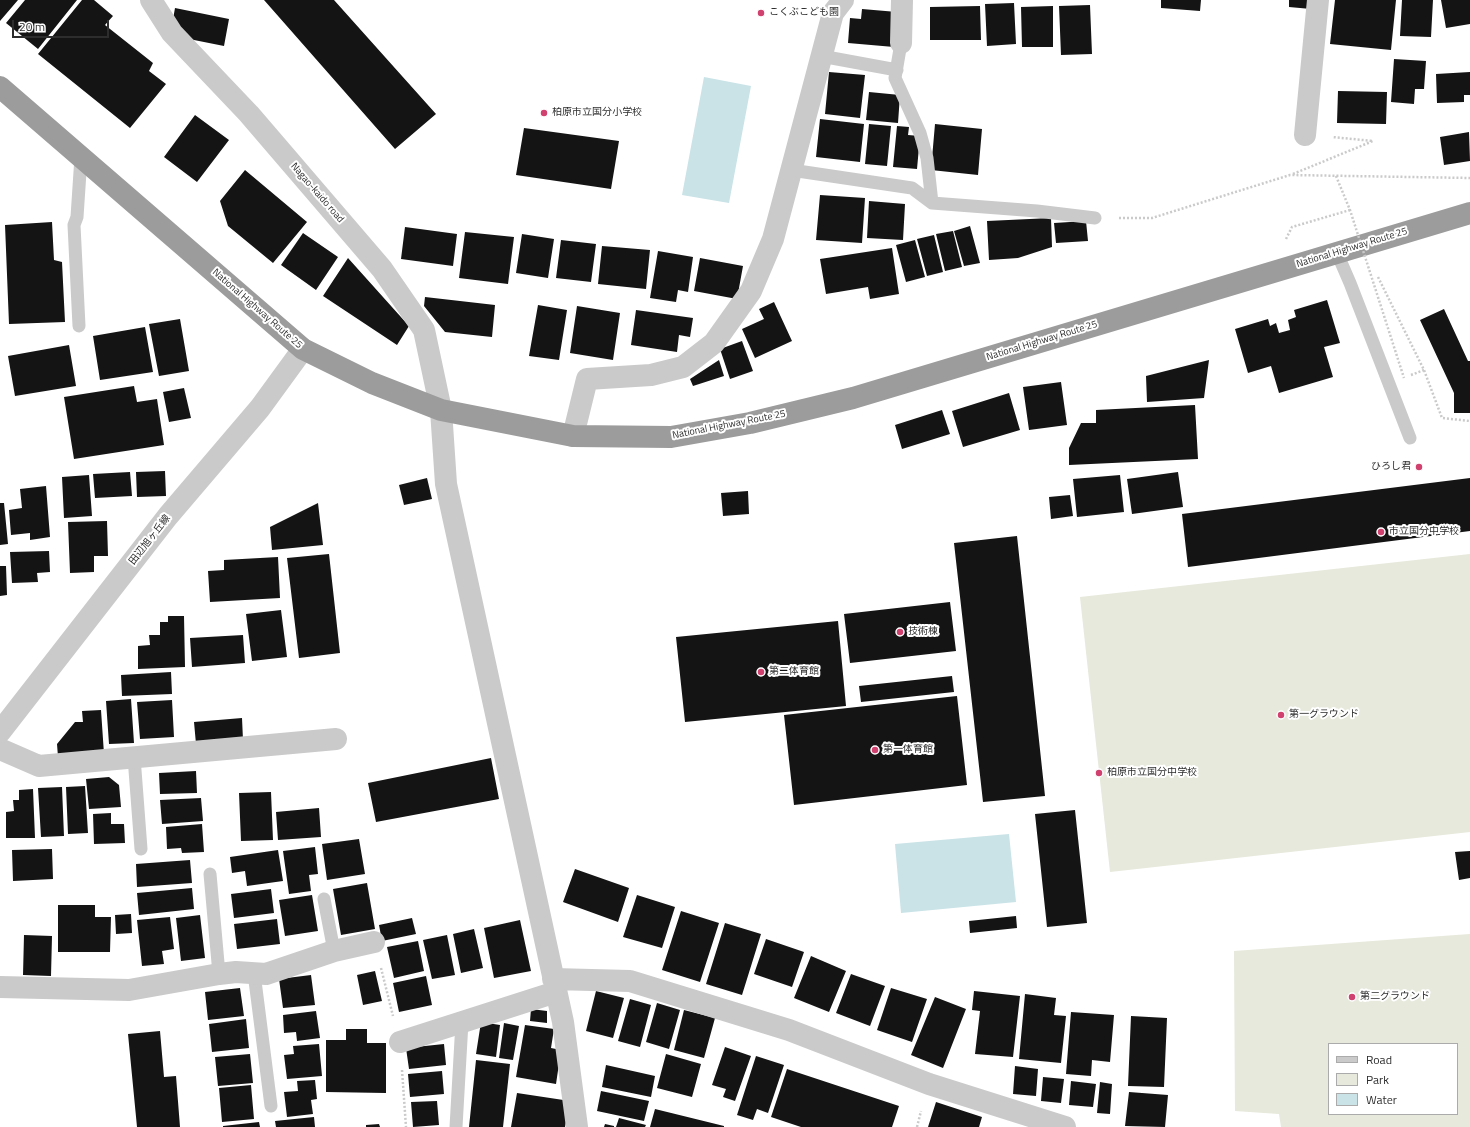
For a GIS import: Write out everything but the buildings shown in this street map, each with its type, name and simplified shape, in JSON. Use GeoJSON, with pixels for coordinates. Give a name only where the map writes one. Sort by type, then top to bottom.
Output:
{"type":"FeatureCollection","features":[{"type":"Feature","properties":{"kind":"highway","name":"National Highway Route 25"},"geometry":{"type":"LineString","coordinates":[[2,95],[81,157],[302,349],[372,383],[441,410],[573,436],[671,437],[750,423],[860,396],[1470,212]]}},
{"type":"Feature","properties":{"kind":"street","name":"Nagao-kaido road"},"geometry":{"type":"LineString","coordinates":[[151,0],[172,33],[249,114],[382,269],[424,330],[441,410],[446,484],[563,1022],[577,1127]]}},
{"type":"Feature","properties":{"kind":"street"},"geometry":{"type":"LineString","coordinates":[[573,436],[587,379],[651,375],[683,367],[714,343],[751,291],[772,239],[833,13],[843,0]]}},
{"type":"Feature","properties":{"kind":"street"},"geometry":{"type":"LineString","coordinates":[[901,43],[902,0]]}},
{"type":"Feature","properties":{"kind":"street"},"geometry":{"type":"LineString","coordinates":[[1305,134],[1318,0]]}},
{"type":"Feature","properties":{"kind":"street","name":"田辺旭ヶ丘線"},"geometry":{"type":"LineString","coordinates":[[0,732],[168,516],[260,408],[302,349]]}},
{"type":"Feature","properties":{"kind":"street"},"geometry":{"type":"LineString","coordinates":[[0,749],[39,766],[336,739]]}},
{"type":"Feature","properties":{"kind":"street"},"geometry":{"type":"LineString","coordinates":[[0,987],[129,990],[236,972],[266,974],[334,951],[374,942]]}},
{"type":"Feature","properties":{"kind":"street"},"geometry":{"type":"LineString","coordinates":[[400,1042],[462,1022],[555,986],[630,981],[789,1030],[929,1084],[1065,1127]]}},
{"type":"Feature","properties":{"kind":"lane"},"geometry":{"type":"LineString","coordinates":[[901,43],[895,78],[920,133],[926,158],[932,203]]}},
{"type":"Feature","properties":{"kind":"lane"},"geometry":{"type":"LineString","coordinates":[[821,56],[897,70]]}},
{"type":"Feature","properties":{"kind":"lane"},"geometry":{"type":"LineString","coordinates":[[79,326],[74,225],[77,217],[81,157]]}},
{"type":"Feature","properties":{"kind":"lane"},"geometry":{"type":"LineString","coordinates":[[791,170],[912,188],[932,203],[1038,211],[1095,218]]}},
{"type":"Feature","properties":{"kind":"lane"},"geometry":{"type":"LineString","coordinates":[[1337,252],[1410,438]]}},
{"type":"Feature","properties":{"kind":"lane"},"geometry":{"type":"LineString","coordinates":[[134,757],[140,849]]}},
{"type":"Feature","properties":{"kind":"lane"},"geometry":{"type":"LineString","coordinates":[[210,874],[219,974]]}},
{"type":"Feature","properties":{"kind":"lane"},"geometry":{"type":"LineString","coordinates":[[324,899],[334,951]]}},
{"type":"Feature","properties":{"kind":"lane"},"geometry":{"type":"LineString","coordinates":[[254,973],[271,1106]]}},
{"type":"Feature","properties":{"kind":"lane"},"geometry":{"type":"LineString","coordinates":[[456,1127],[462,1022]]}},
{"type":"Feature","properties":{"kind":"path"},"geometry":{"type":"LineString","coordinates":[[1095,218],[1152,218],[1290,175],[1372,142],[1305,134]]}},
{"type":"Feature","properties":{"kind":"path"},"geometry":{"type":"LineString","coordinates":[[1290,175],[1470,178]]}},
{"type":"Feature","properties":{"kind":"path"},"geometry":{"type":"LineString","coordinates":[[1336,176],[1350,210],[1404,378]]}},
{"type":"Feature","properties":{"kind":"path"},"geometry":{"type":"LineString","coordinates":[[1284,242],[1292,227],[1350,210]]}},
{"type":"Feature","properties":{"kind":"path"},"geometry":{"type":"LineString","coordinates":[[1378,277],[1424,370],[1442,418],[1470,421]]}},
{"type":"Feature","properties":{"kind":"green space","name":"第一グラウンド"},"geometry":{"type":"Polygon","coordinates":[[[1470,554],[1470,832],[1110,872],[1080,597],[1470,554]]]}},
{"type":"Feature","properties":{"kind":"green space","name":"第二グラウンド"},"geometry":{"type":"Polygon","coordinates":[[[1470,934],[1470,1127],[1281,1127],[1279,1114],[1235,1111],[1234,951],[1470,934]]]}},
{"type":"Feature","properties":{"kind":"water"},"geometry":{"type":"Polygon","coordinates":[[[704,77],[751,86],[729,203],[682,195],[704,77]]]}},
{"type":"Feature","properties":{"kind":"water"},"geometry":{"type":"Polygon","coordinates":[[[1009,834],[1016,902],[901,913],[895,844],[1009,834]]]}},
{"type":"Feature","properties":{"kind":"place","name":"こくぶこども園"},"geometry":{"type":"Point","coordinates":[761,13]}},
{"type":"Feature","properties":{"kind":"place","name":"柏原市立国分小学校"},"geometry":{"type":"Point","coordinates":[544,113]}},
{"type":"Feature","properties":{"kind":"place","name":"ひろし君"},"geometry":{"type":"Point","coordinates":[1419,467]}},
{"type":"Feature","properties":{"kind":"place","name":"市立国分中学校"},"geometry":{"type":"Point","coordinates":[1381,532]}},
{"type":"Feature","properties":{"kind":"place","name":"技術棟"},"geometry":{"type":"Point","coordinates":[900,632]}},
{"type":"Feature","properties":{"kind":"place","name":"第二体育館"},"geometry":{"type":"Point","coordinates":[761,672]}},
{"type":"Feature","properties":{"kind":"place","name":"第一グラウンド"},"geometry":{"type":"Point","coordinates":[1281,715]}},
{"type":"Feature","properties":{"kind":"place","name":"第一体育館"},"geometry":{"type":"Point","coordinates":[875,750]}},
{"type":"Feature","properties":{"kind":"place","name":"柏原市立国分中学校"},"geometry":{"type":"Point","coordinates":[1099,773]}},
{"type":"Feature","properties":{"kind":"place","name":"第二グラウンド"},"geometry":{"type":"Point","coordinates":[1352,997]}}]}
